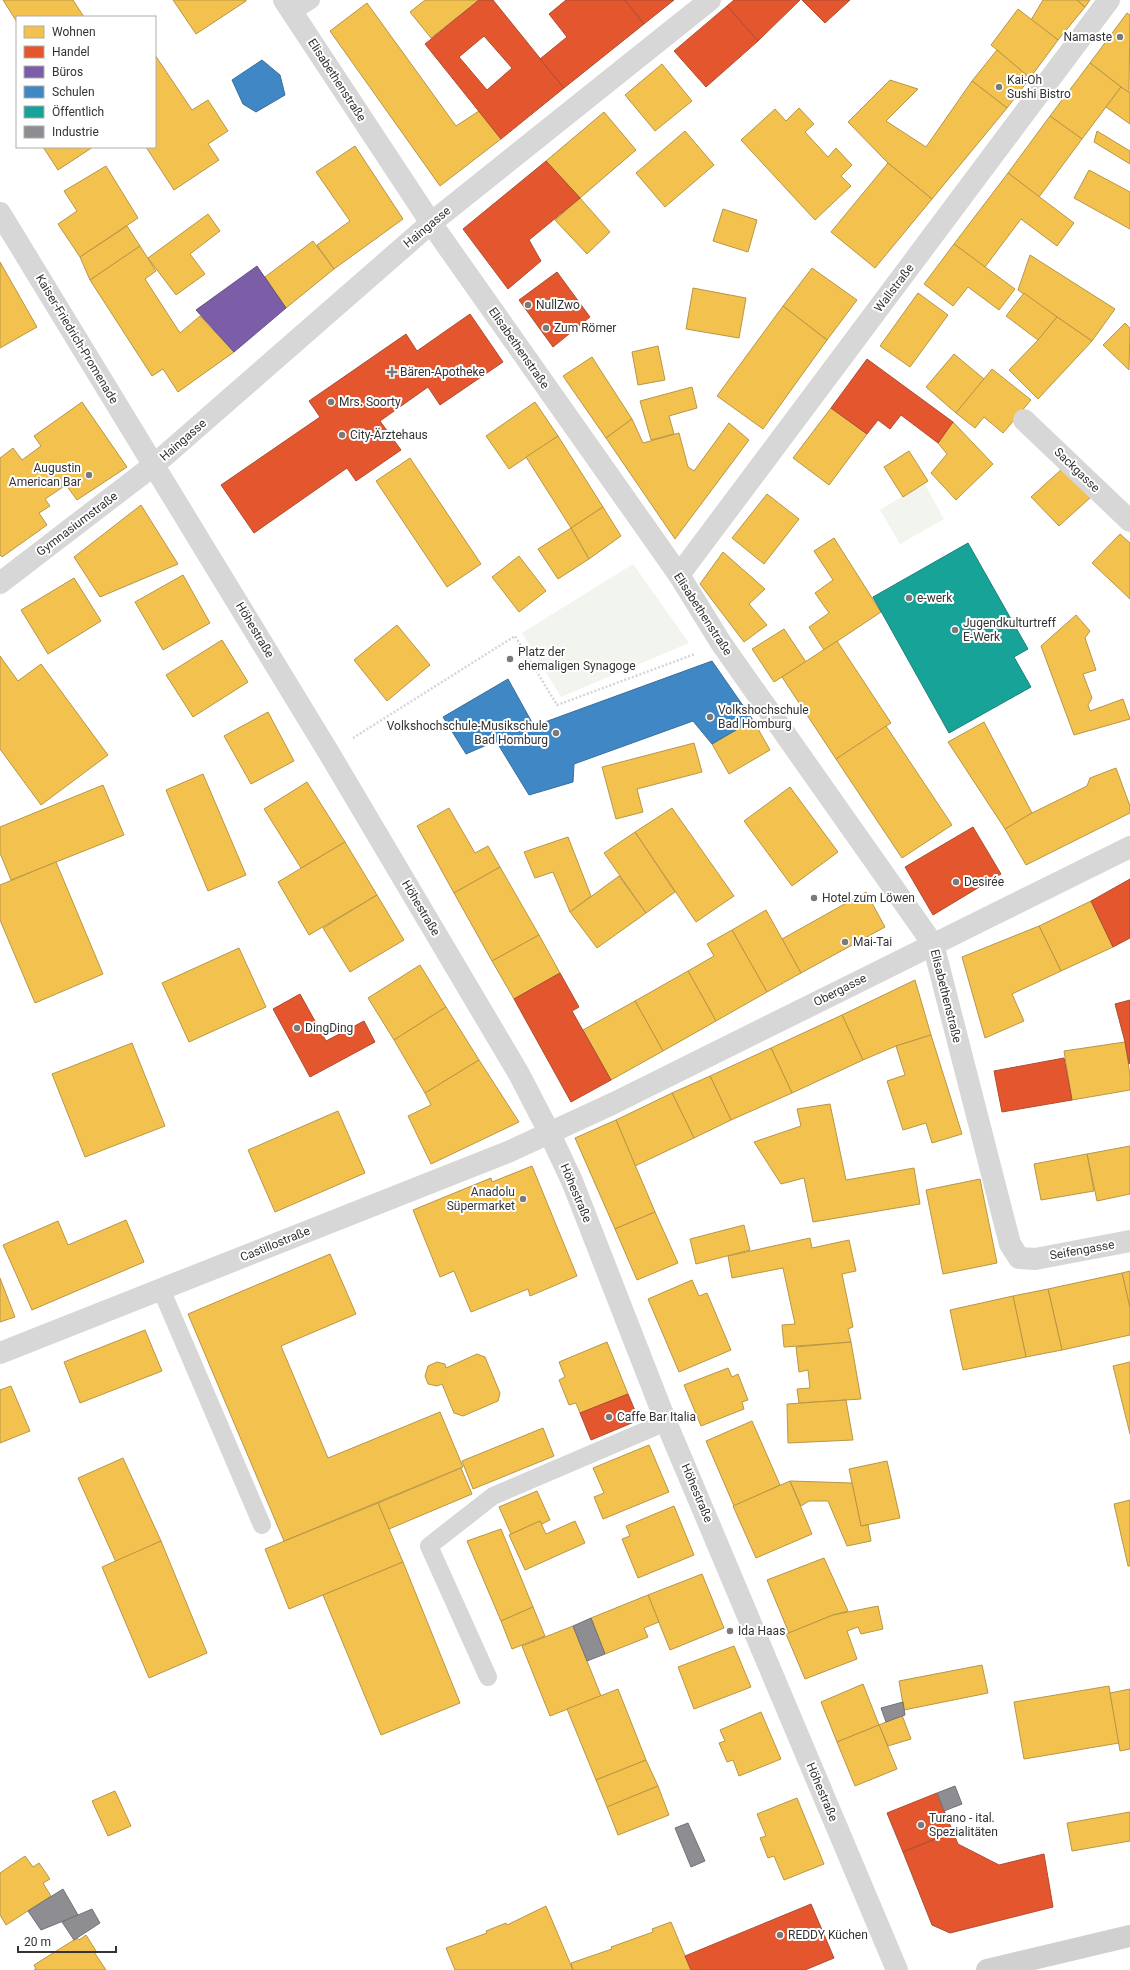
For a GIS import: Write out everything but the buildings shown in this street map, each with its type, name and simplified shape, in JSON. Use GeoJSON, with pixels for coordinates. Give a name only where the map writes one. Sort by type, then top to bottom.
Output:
{"type":"FeatureCollection","features":[{"type":"Feature","properties":{"kind":"street","name":"Haingasse"},"geometry":{"type":"LineString","coordinates":[[154,466],[432,222],[710,0]]}},
{"type":"Feature","properties":{"kind":"street","name":"Wallstraße"},"geometry":{"type":"LineString","coordinates":[[679,575],[1110,0]]}},
{"type":"Feature","properties":{"kind":"street","name":"Elisabethenstraße"},"geometry":{"type":"LineString","coordinates":[[288,6],[432,222],[679,575],[721,643],[933,944],[1010,1244],[1019,1258],[1035,1259]]}},
{"type":"Feature","properties":{"kind":"street","name":"Kaiser-Friedrich-Promenade"},"geometry":{"type":"LineString","coordinates":[[0,213],[154,466]]}},
{"type":"Feature","properties":{"kind":"street","name":"Sackgasse"},"geometry":{"type":"LineString","coordinates":[[1024,420],[1130,521]]}},
{"type":"Feature","properties":{"kind":"street","name":"Gymnasiumstraße"},"geometry":{"type":"LineString","coordinates":[[0,583],[154,466]]}},
{"type":"Feature","properties":{"kind":"street","name":"Höhestraße"},"geometry":{"type":"LineString","coordinates":[[154,466],[329,753],[519,1074],[550,1132],[572,1181],[666,1422],[897,1970]]}},
{"type":"Feature","properties":{"kind":"street","name":"Obergasse"},"geometry":{"type":"LineString","coordinates":[[550,1132],[614,1103],[1130,847]]}},
{"type":"Feature","properties":{"kind":"street","name":"Castillostraße"},"geometry":{"type":"LineString","coordinates":[[0,1353],[508,1152],[550,1132]]}},
{"type":"Feature","properties":{"kind":"street","name":"Seifengasse"},"geometry":{"type":"LineString","coordinates":[[1035,1259],[1130,1241]]}},
{"type":"Feature","properties":{"kind":"street"},"geometry":{"type":"LineString","coordinates":[[987,1970],[1130,1936]]}},
{"type":"Feature","properties":{"kind":"lane"},"geometry":{"type":"LineString","coordinates":[[288,6],[311,0]]}},
{"type":"Feature","properties":{"kind":"lane"},"geometry":{"type":"LineString","coordinates":[[161,1289],[262,1525]]}},
{"type":"Feature","properties":{"kind":"lane"},"geometry":{"type":"LineString","coordinates":[[488,1678],[429,1546],[493,1496],[666,1422]]}},
{"type":"Feature","properties":{"kind":"path"},"geometry":{"type":"LineString","coordinates":[[329,753],[394,710],[515,636],[557,705],[721,643]]}},
{"type":"Feature","properties":{"kind":"shaded area"},"geometry":{"type":"Polygon","coordinates":[[[924,483],[944,519],[900,544],[880,510],[924,483]]]}},
{"type":"Feature","properties":{"kind":"shaded area"},"geometry":{"type":"Polygon","coordinates":[[[633,564],[689,643],[561,697],[522,633],[633,564]]]}},
{"type":"Feature","properties":{"kind":"place","name":"Namaste"},"geometry":{"type":"Point","coordinates":[1120,37]}},
{"type":"Feature","properties":{"kind":"place","name":"Kai-Oh Sushi Bistro"},"geometry":{"type":"Point","coordinates":[999,87]}},
{"type":"Feature","properties":{"kind":"place","name":"NullZwo"},"geometry":{"type":"Point","coordinates":[528,305]}},
{"type":"Feature","properties":{"kind":"place","name":"Zum Römer"},"geometry":{"type":"Point","coordinates":[546,328]}},
{"type":"Feature","properties":{"kind":"place","name":"Bären-Apotheke"},"geometry":{"type":"Point","coordinates":[392,372]}},
{"type":"Feature","properties":{"kind":"place","name":"Mrs. Soorty"},"geometry":{"type":"Point","coordinates":[331,402]}},
{"type":"Feature","properties":{"kind":"place","name":"City-Ärztehaus"},"geometry":{"type":"Point","coordinates":[342,435]}},
{"type":"Feature","properties":{"kind":"place","name":"Augustin American Bar"},"geometry":{"type":"Point","coordinates":[89,475]}},
{"type":"Feature","properties":{"kind":"place","name":"e-werk"},"geometry":{"type":"Point","coordinates":[909,598]}},
{"type":"Feature","properties":{"kind":"place","name":"Jugendkulturtreff E-Werk"},"geometry":{"type":"Point","coordinates":[955,630]}},
{"type":"Feature","properties":{"kind":"place","name":"Platz der ehemaligen Synagoge"},"geometry":{"type":"Point","coordinates":[510,659]}},
{"type":"Feature","properties":{"kind":"place","name":"Volkshochschule Bad Homburg"},"geometry":{"type":"Point","coordinates":[710,717]}},
{"type":"Feature","properties":{"kind":"place","name":"Volkshochschule-Musikschule Bad Homburg"},"geometry":{"type":"Point","coordinates":[556,733]}},
{"type":"Feature","properties":{"kind":"place","name":"Desirée"},"geometry":{"type":"Point","coordinates":[956,882]}},
{"type":"Feature","properties":{"kind":"place","name":"Hotel zum Löwen"},"geometry":{"type":"Point","coordinates":[814,898]}},
{"type":"Feature","properties":{"kind":"place","name":"Mai-Tai"},"geometry":{"type":"Point","coordinates":[845,942]}},
{"type":"Feature","properties":{"kind":"place","name":"DingDing"},"geometry":{"type":"Point","coordinates":[297,1028]}},
{"type":"Feature","properties":{"kind":"place","name":"Anadolu Süpermarket"},"geometry":{"type":"Point","coordinates":[523,1199]}},
{"type":"Feature","properties":{"kind":"place","name":"Caffe Bar Italia"},"geometry":{"type":"Point","coordinates":[609,1417]}},
{"type":"Feature","properties":{"kind":"place","name":"Ida Haas"},"geometry":{"type":"Point","coordinates":[730,1631]}},
{"type":"Feature","properties":{"kind":"place","name":"Turano - ital. Spezialitäten"},"geometry":{"type":"Point","coordinates":[921,1825]}},
{"type":"Feature","properties":{"kind":"place","name":"REDDY Küchen"},"geometry":{"type":"Point","coordinates":[780,1935]}}]}
